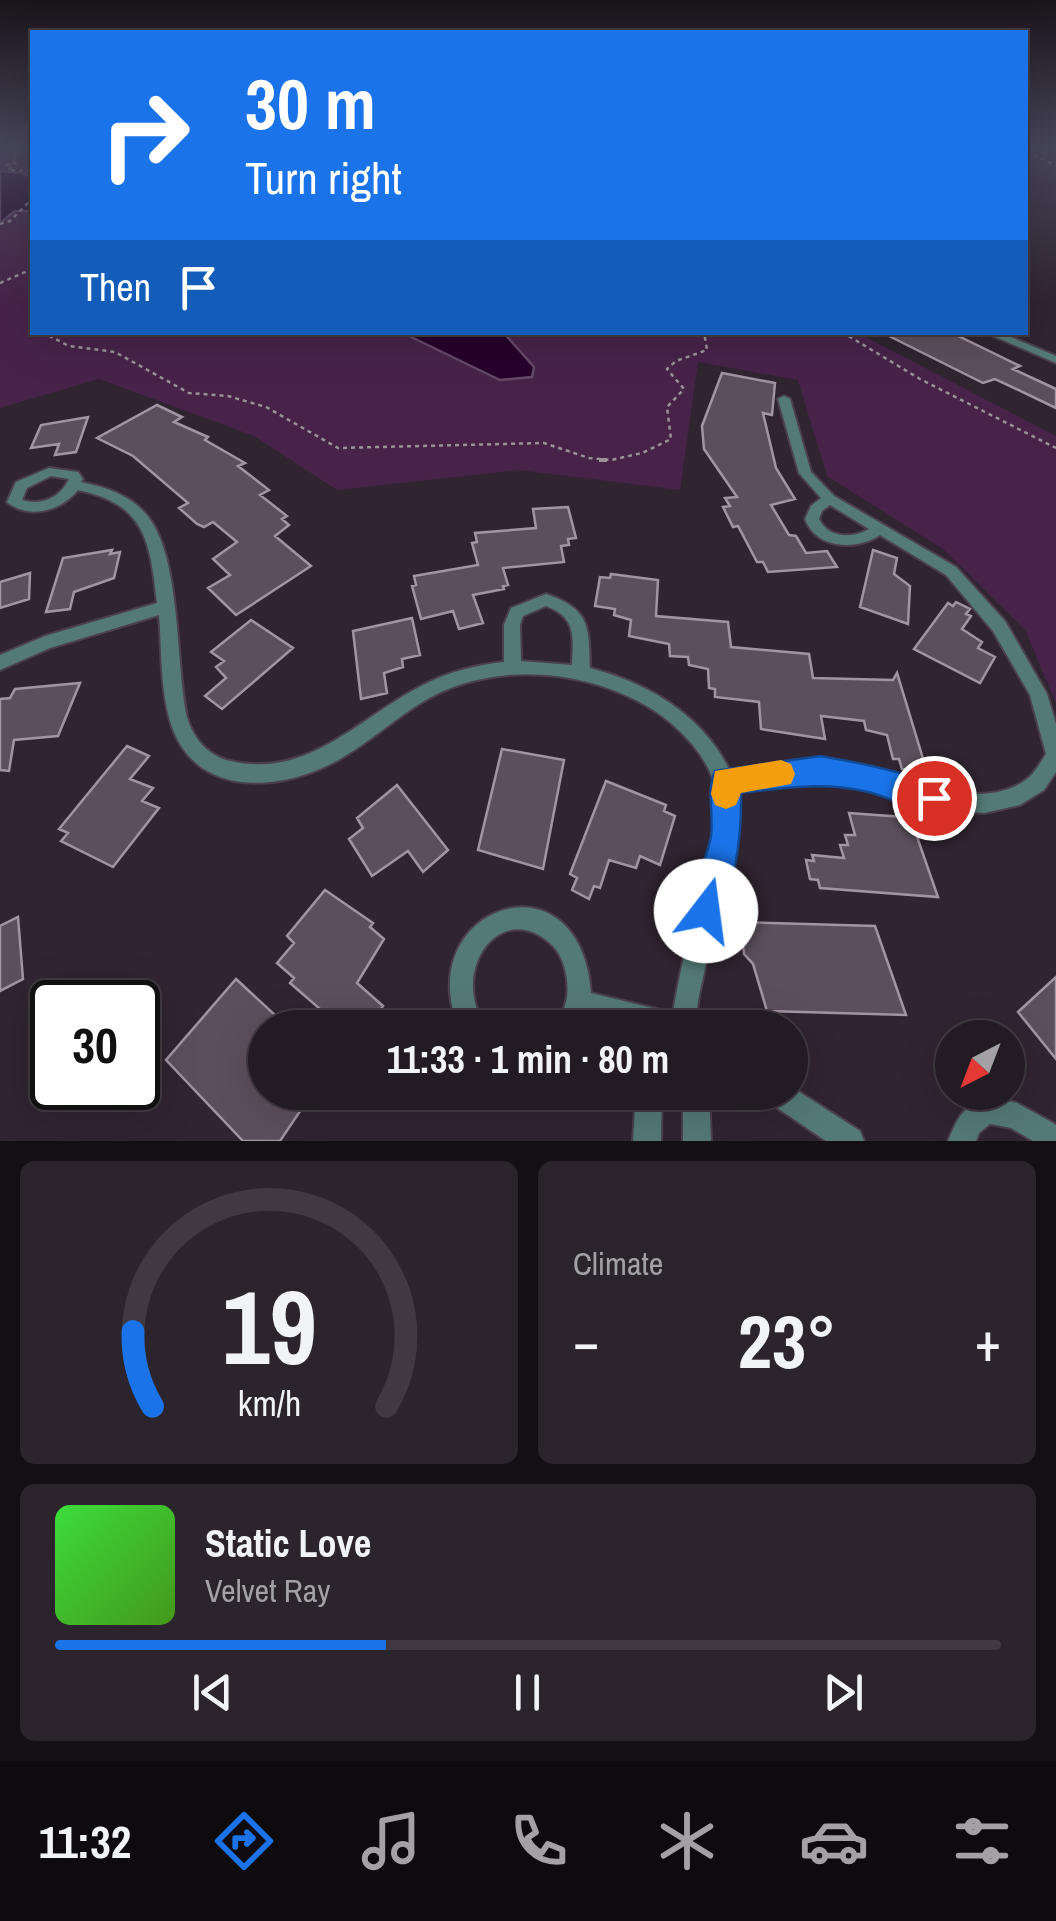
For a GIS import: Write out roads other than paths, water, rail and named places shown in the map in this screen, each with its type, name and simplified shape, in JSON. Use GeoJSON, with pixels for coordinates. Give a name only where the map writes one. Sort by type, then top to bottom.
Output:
{"type":"FeatureCollection","features":[{"type":"Feature","properties":{"kind":"street"},"geometry":{"type":"LineString","coordinates":[[996,335],[1056,360]]}},
{"type":"Feature","properties":{"kind":"street"},"geometry":{"type":"LineString","coordinates":[[726,781],[820,770],[869,778],[934,798],[997,805],[1024,795],[1047,776],[1056,756],[1038,694],[999,626],[951,571],[829,499],[805,473],[784,399]]}},
{"type":"Feature","properties":{"kind":"street"},"geometry":{"type":"LineString","coordinates":[[76,484],[100,488],[140,515],[149,526],[164,606],[177,719],[184,736],[202,758],[219,768],[250,774],[288,773],[330,758],[405,702],[434,687],[464,675],[513,668],[580,674],[636,689],[674,713],[726,781],[726,836],[686,1010]]}},
{"type":"Feature","properties":{"kind":"street"},"geometry":{"type":"LineString","coordinates":[[829,499],[810,515],[812,523],[823,533],[856,544],[881,528]]}},
{"type":"Feature","properties":{"kind":"street"},"geometry":{"type":"LineString","coordinates":[[513,668],[512,626],[517,612],[546,600],[574,612],[580,623],[580,674]]}},
{"type":"Feature","properties":{"kind":"street"},"geometry":{"type":"LineString","coordinates":[[0,663],[45,642],[164,606]]}},
{"type":"Feature","properties":{"kind":"street"},"geometry":{"type":"LineString","coordinates":[[464,1010],[460,989],[473,944],[502,920],[537,919],[567,942],[576,959],[580,1002],[577,1010]]}},
{"type":"Feature","properties":{"kind":"street"},"geometry":{"type":"LineString","coordinates":[[580,1002],[613,1010]]}},
{"type":"Feature","properties":{"kind":"street"},"geometry":{"type":"LineString","coordinates":[[647,1141],[649,1110]]}},
{"type":"Feature","properties":{"kind":"street"},"geometry":{"type":"LineString","coordinates":[[696,1110],[697,1141]]}},
{"type":"Feature","properties":{"kind":"street"},"geometry":{"type":"LineString","coordinates":[[803,1110],[850,1141]]}},
{"type":"Feature","properties":{"kind":"street"},"geometry":{"type":"LineString","coordinates":[[962,1141],[964,1130],[976,1116],[994,1110],[1014,1113],[1036,1124],[1055,1141]]}}]}
